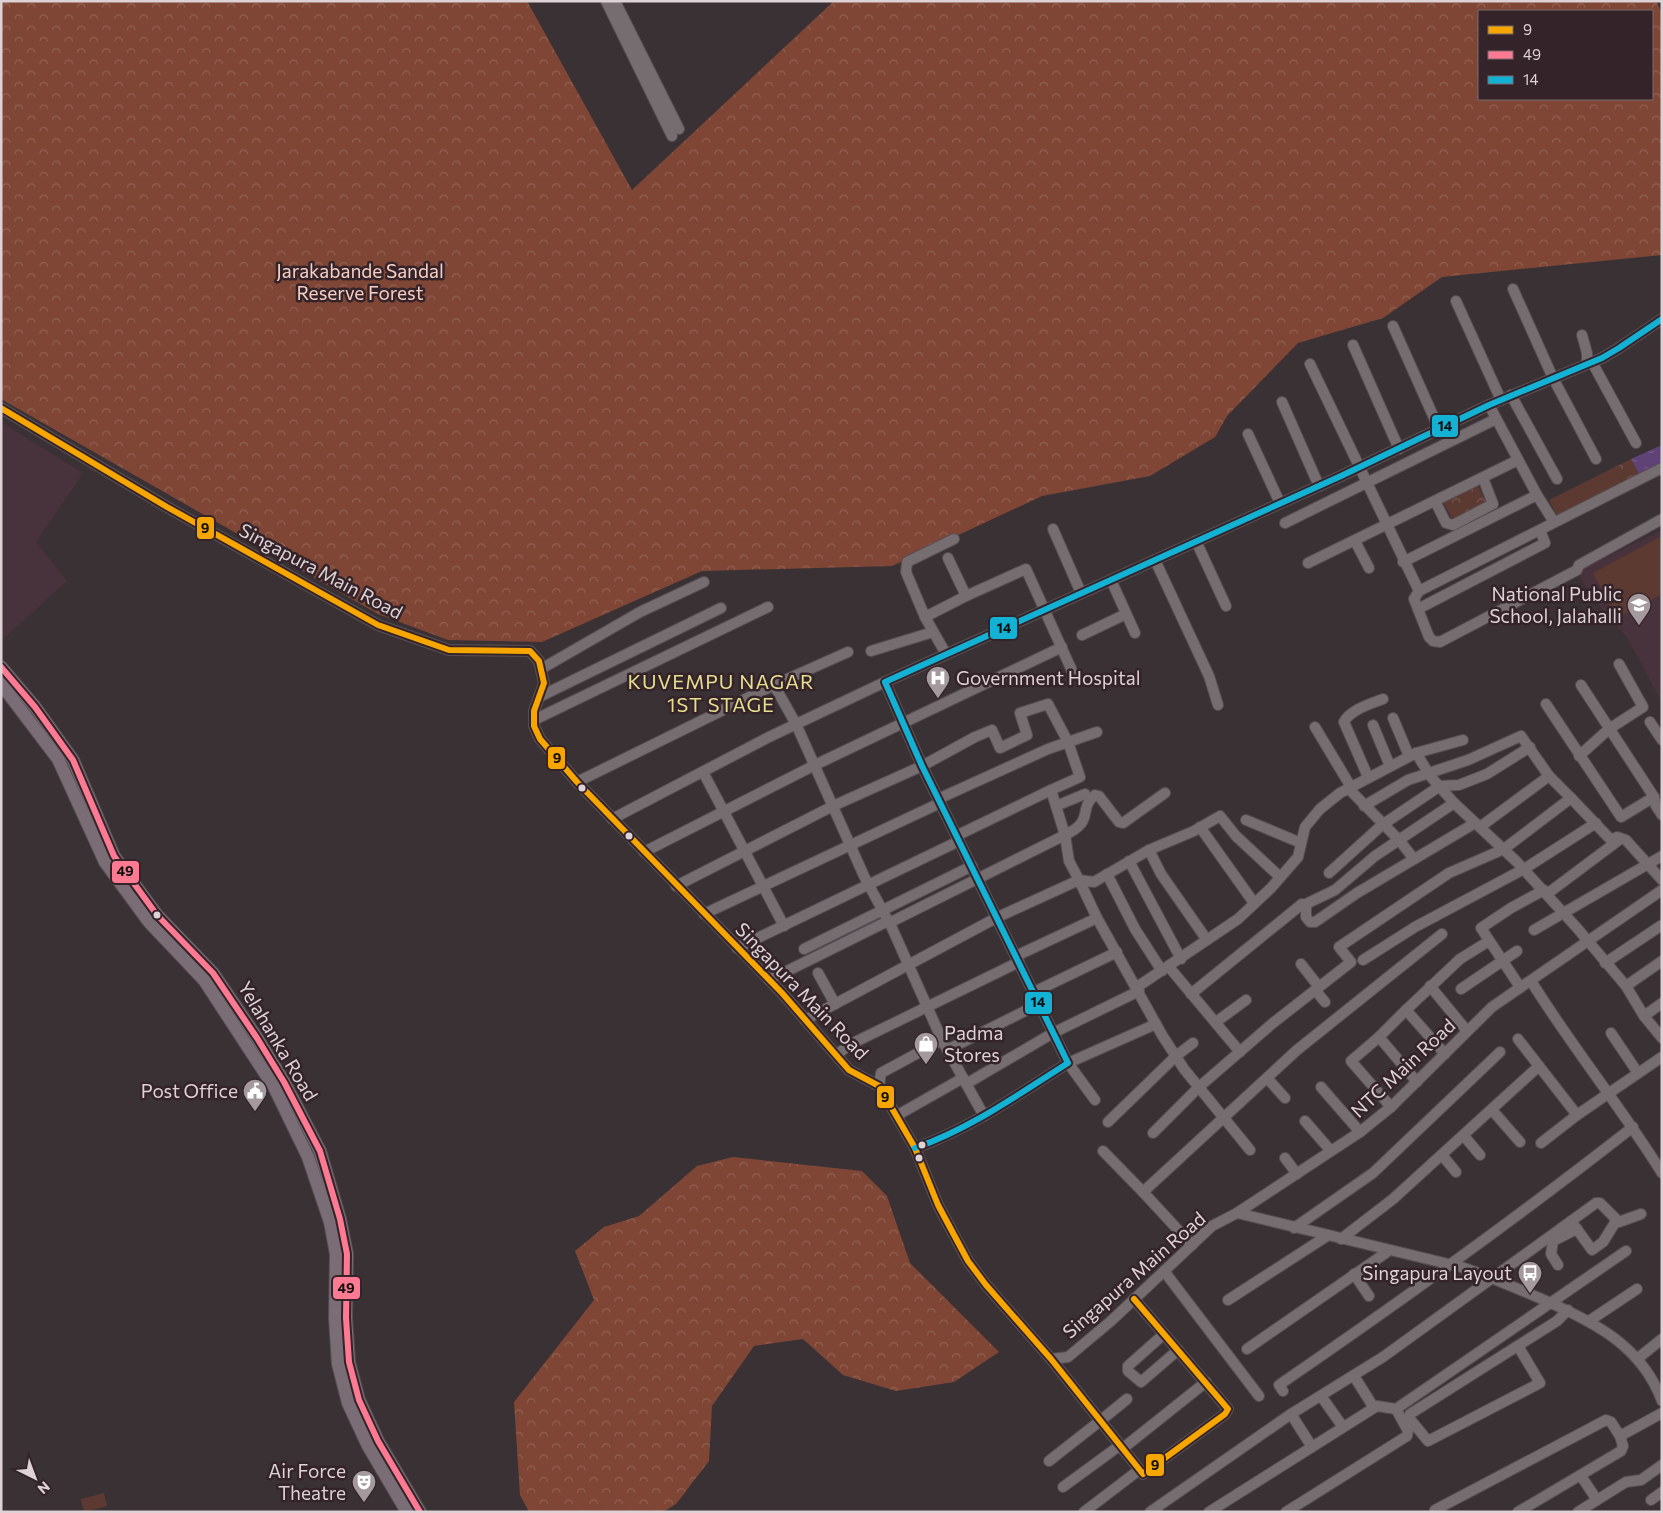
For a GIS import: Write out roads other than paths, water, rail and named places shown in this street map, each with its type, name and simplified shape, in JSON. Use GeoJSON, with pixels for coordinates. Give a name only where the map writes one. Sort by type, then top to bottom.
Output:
{"type":"FeatureCollection","features":[{"type":"Feature","properties":{"kind":"main road","name":"Yelahanka Road"},"geometry":{"type":"LineString","coordinates":[[1,667],[35,708],[73,760],[114,856],[157,915],[213,973],[284,1082],[320,1151],[340,1219],[347,1254],[346,1318],[348,1353],[359,1400],[378,1441],[420,1512]]}},
{"type":"Feature","properties":{"kind":"main road","name":"Yelahanka Road"},"geometry":{"type":"LineString","coordinates":[[1,684],[58,759],[105,862],[148,922],[204,980],[274,1087],[308,1157],[330,1222],[336,1254],[335,1318],[338,1364],[348,1404],[368,1446],[407,1512]]}},
{"type":"Feature","properties":{"kind":"street"},"geometry":{"type":"LineString","coordinates":[[606,1],[675,132],[615,1]]}},
{"type":"Feature","properties":{"kind":"street"},"geometry":{"type":"LineString","coordinates":[[1513,289],[1553,378],[1596,459]]}},
{"type":"Feature","properties":{"kind":"street"},"geometry":{"type":"LineString","coordinates":[[1456,301],[1501,400]]}},
{"type":"Feature","properties":{"kind":"street"},"geometry":{"type":"LineString","coordinates":[[612,819],[796,724],[885,682],[1359,468],[1488,404],[1620,348],[1662,318]]}},
{"type":"Feature","properties":{"kind":"street"},"geometry":{"type":"LineString","coordinates":[[1393,326],[1440,429]]}},
{"type":"Feature","properties":{"kind":"street"},"geometry":{"type":"LineString","coordinates":[[1582,336],[1590,362],[1636,443]]}},
{"type":"Feature","properties":{"kind":"street"},"geometry":{"type":"LineString","coordinates":[[1353,345],[1399,448]]}},
{"type":"Feature","properties":{"kind":"street"},"geometry":{"type":"LineString","coordinates":[[1310,364],[1403,562],[1419,591]]}},
{"type":"Feature","properties":{"kind":"street"},"geometry":{"type":"LineString","coordinates":[[1511,395],[1557,479]]}},
{"type":"Feature","properties":{"kind":"street"},"geometry":{"type":"LineString","coordinates":[[1282,402],[1319,486]]}},
{"type":"Feature","properties":{"kind":"street"},"geometry":{"type":"LineString","coordinates":[[1488,404],[1554,522]]}},
{"type":"Feature","properties":{"kind":"street","name":"Singapura Main Road"},"geometry":{"type":"LineString","coordinates":[[1,408],[159,502],[378,625],[449,650],[530,651],[539,661],[540,669]]}},
{"type":"Feature","properties":{"kind":"street"},"geometry":{"type":"LineString","coordinates":[[1285,523],[1496,419]]}},
{"type":"Feature","properties":{"kind":"street"},"geometry":{"type":"LineString","coordinates":[[1248,434],[1280,503]]}},
{"type":"Feature","properties":{"kind":"street"},"geometry":{"type":"LineString","coordinates":[[1308,563],[1518,460]]}},
{"type":"Feature","properties":{"kind":"street"},"geometry":{"type":"LineString","coordinates":[[1662,468],[1419,591],[1414,598],[1429,637],[1434,641],[1440,642],[1577,570],[1579,565],[1662,519]]}},
{"type":"Feature","properties":{"kind":"street"},"geometry":{"type":"LineString","coordinates":[[1435,501],[1446,523],[1453,525],[1493,504],[1483,478]]}},
{"type":"Feature","properties":{"kind":"street"},"geometry":{"type":"LineString","coordinates":[[1403,562],[1537,494]]}},
{"type":"Feature","properties":{"kind":"street"},"geometry":{"type":"LineString","coordinates":[[1053,529],[1081,592]]}},
{"type":"Feature","properties":{"kind":"street"},"geometry":{"type":"LineString","coordinates":[[1418,609],[1545,543],[1540,530]]}},
{"type":"Feature","properties":{"kind":"street"},"geometry":{"type":"LineString","coordinates":[[946,654],[925,617],[906,572],[907,562],[954,539]]}},
{"type":"Feature","properties":{"kind":"street"},"geometry":{"type":"LineString","coordinates":[[1355,540],[1369,568]]}},
{"type":"Feature","properties":{"kind":"street"},"geometry":{"type":"LineString","coordinates":[[1196,541],[1226,606]]}},
{"type":"Feature","properties":{"kind":"street"},"geometry":{"type":"LineString","coordinates":[[948,558],[966,596]]}},
{"type":"Feature","properties":{"kind":"street"},"geometry":{"type":"LineString","coordinates":[[1155,560],[1210,676],[1218,706]]}},
{"type":"Feature","properties":{"kind":"street"},"geometry":{"type":"LineString","coordinates":[[925,617],[1026,569],[1073,673]]}},
{"type":"Feature","properties":{"kind":"street"},"geometry":{"type":"LineString","coordinates":[[1111,580],[1135,633]]}},
{"type":"Feature","properties":{"kind":"street"},"geometry":{"type":"LineString","coordinates":[[704,582],[640,612],[540,669],[544,683],[534,711],[534,720],[768,607]]}},
{"type":"Feature","properties":{"kind":"street"},"geometry":{"type":"LineString","coordinates":[[539,697],[721,608]]}},
{"type":"Feature","properties":{"kind":"street"},"geometry":{"type":"LineString","coordinates":[[1082,635],[1126,614]]}},
{"type":"Feature","properties":{"kind":"street"},"geometry":{"type":"LineString","coordinates":[[871,652],[933,632]]}},
{"type":"Feature","properties":{"kind":"street"},"geometry":{"type":"LineString","coordinates":[[644,852],[815,765],[1062,647]]}},
{"type":"Feature","properties":{"kind":"street"},"geometry":{"type":"LineString","coordinates":[[577,782],[848,652]]}},
{"type":"Feature","properties":{"kind":"street"},"geometry":{"type":"LineString","coordinates":[[1580,756],[1609,729],[1643,707],[1619,664]]}},
{"type":"Feature","properties":{"kind":"street"},"geometry":{"type":"LineString","coordinates":[[885,682],[922,766],[1068,1064],[1095,1100]]}},
{"type":"Feature","properties":{"kind":"street"},"geometry":{"type":"LineString","coordinates":[[1580,685],[1654,796],[1656,806],[1662,814]]}},
{"type":"Feature","properties":{"kind":"street"},"geometry":{"type":"LineString","coordinates":[[774,686],[796,724],[850,845],[889,922],[945,1045],[984,1116]]}},
{"type":"Feature","properties":{"kind":"street"},"geometry":{"type":"LineString","coordinates":[[1368,777],[1344,722],[1346,718],[1363,707],[1383,699]]}},
{"type":"Feature","properties":{"kind":"street"},"geometry":{"type":"LineString","coordinates":[[676,886],[833,806],[922,766],[975,737],[992,730],[1000,748],[1027,735],[1020,712],[1048,704],[1068,742],[1080,777],[1051,790],[869,885],[737,948]]}},
{"type":"Feature","properties":{"kind":"street"},"geometry":{"type":"LineString","coordinates":[[1546,704],[1621,817],[1654,796]]}},
{"type":"Feature","properties":{"kind":"street"},"geometry":{"type":"LineString","coordinates":[[1393,718],[1412,755],[1454,803],[1504,849],[1564,913],[1626,986],[1644,1016],[1662,1038]]}},
{"type":"Feature","properties":{"kind":"street","name":"Singapura Main Road"},"geometry":{"type":"LineString","coordinates":[[534,720],[534,726],[540,738],[577,782],[769,980],[849,1070],[879,1086],[914,1148],[938,1205],[968,1260],[1051,1359],[1068,1357],[1134,1299],[1212,1226],[1237,1213]]}},
{"type":"Feature","properties":{"kind":"street"},"geometry":{"type":"LineString","coordinates":[[1650,722],[1662,740]]}},
{"type":"Feature","properties":{"kind":"street"},"geometry":{"type":"LineString","coordinates":[[1373,725],[1390,766]]}},
{"type":"Feature","properties":{"kind":"street"},"geometry":{"type":"LineString","coordinates":[[1315,726],[1350,788],[1364,806],[1399,840],[1414,859]]}},
{"type":"Feature","properties":{"kind":"street"},"geometry":{"type":"LineString","coordinates":[[704,914],[939,801],[1068,742],[1097,732]]}},
{"type":"Feature","properties":{"kind":"street"},"geometry":{"type":"LineString","coordinates":[[1364,806],[1386,792],[1428,772],[1468,760],[1521,736],[1549,776],[1596,823],[1610,840],[1622,838]]}},
{"type":"Feature","properties":{"kind":"street"},"geometry":{"type":"LineString","coordinates":[[896,1116],[1138,989],[1238,919],[1254,904],[1298,857],[1306,827],[1320,809],[1368,777],[1412,755],[1463,740]]}},
{"type":"Feature","properties":{"kind":"street"},"geometry":{"type":"LineString","coordinates":[[1330,873],[1382,825],[1440,786],[1459,785],[1487,774],[1530,747]]}},
{"type":"Feature","properties":{"kind":"street"},"geometry":{"type":"LineString","coordinates":[[703,772],[784,926]]}},
{"type":"Feature","properties":{"kind":"street"},"geometry":{"type":"LineString","coordinates":[[1454,803],[1358,869],[1335,890],[1306,904],[1306,917],[1310,922],[1315,922],[1356,893],[1478,825],[1549,776]]}},
{"type":"Feature","properties":{"kind":"street"},"geometry":{"type":"LineString","coordinates":[[1051,790],[1065,835],[1069,862],[1097,918],[1176,1056],[1250,1150]]}},
{"type":"Feature","properties":{"kind":"street"},"geometry":{"type":"LineString","coordinates":[[769,980],[978,880],[1078,829],[1085,820],[1088,803],[1095,795],[1099,796],[1119,822],[1123,823],[1165,793]]}},
{"type":"Feature","properties":{"kind":"street"},"geometry":{"type":"LineString","coordinates":[[1056,806],[1085,794]]}},
{"type":"Feature","properties":{"kind":"street"},"geometry":{"type":"LineString","coordinates":[[1154,1133],[1199,1087],[1317,988],[1351,962],[1339,947],[1449,873],[1504,849],[1571,798]]}},
{"type":"Feature","properties":{"kind":"street"},"geometry":{"type":"LineString","coordinates":[[805,1020],[998,918],[1079,880],[1094,882],[1149,850],[1220,816],[1236,836],[1280,877]]}},
{"type":"Feature","properties":{"kind":"street"},"geometry":{"type":"LineString","coordinates":[[1246,820],[1301,843]]}},
{"type":"Feature","properties":{"kind":"street"},"geometry":{"type":"LineString","coordinates":[[1363,960],[1423,922],[1524,869],[1596,823]]}},
{"type":"Feature","properties":{"kind":"street"},"geometry":{"type":"LineString","coordinates":[[1200,827],[1254,904]]}},
{"type":"Feature","properties":{"kind":"street"},"geometry":{"type":"LineString","coordinates":[[1622,838],[1662,880]]}},
{"type":"Feature","properties":{"kind":"street"},"geometry":{"type":"LineString","coordinates":[[1520,987],[1482,928],[1511,908],[1545,892],[1622,838]]}},
{"type":"Feature","properties":{"kind":"street"},"geometry":{"type":"LineString","coordinates":[[1149,850],[1161,874],[1207,940]]}},
{"type":"Feature","properties":{"kind":"street"},"geometry":{"type":"LineString","coordinates":[[1534,930],[1662,856]]}},
{"type":"Feature","properties":{"kind":"street"},"geometry":{"type":"LineString","coordinates":[[1129,861],[1181,958]]}},
{"type":"Feature","properties":{"kind":"street"},"geometry":{"type":"LineString","coordinates":[[804,949],[972,866]]}},
{"type":"Feature","properties":{"kind":"street"},"geometry":{"type":"LineString","coordinates":[[1108,874],[1135,928],[1165,969],[1192,994],[1240,1052]]}},
{"type":"Feature","properties":{"kind":"street","name":"NTC Main Road"},"geometry":{"type":"LineString","coordinates":[[1237,1213],[1360,1132],[1391,1107],[1492,1007],[1662,890]]}},
{"type":"Feature","properties":{"kind":"street"},"geometry":{"type":"LineString","coordinates":[[1192,994],[1302,904]]}},
{"type":"Feature","properties":{"kind":"street"},"geometry":{"type":"LineString","coordinates":[[836,1055],[851,1044],[927,1007],[1097,918]]}},
{"type":"Feature","properties":{"kind":"street"},"geometry":{"type":"LineString","coordinates":[[1605,963],[1662,925]]}},
{"type":"Feature","properties":{"kind":"street"},"geometry":{"type":"LineString","coordinates":[[1142,1192],[1296,1050],[1442,934]]}},
{"type":"Feature","properties":{"kind":"street"},"geometry":{"type":"LineString","coordinates":[[1391,1107],[1352,1061],[1460,959],[1489,941]]}},
{"type":"Feature","properties":{"kind":"street"},"geometry":{"type":"LineString","coordinates":[[1461,989],[1517,951]]}},
{"type":"Feature","properties":{"kind":"street"},"geometry":{"type":"LineString","coordinates":[[1034,992],[1117,952]]}},
{"type":"Feature","properties":{"kind":"street"},"geometry":{"type":"LineString","coordinates":[[1626,986],[1662,960]]}},
{"type":"Feature","properties":{"kind":"street"},"geometry":{"type":"LineString","coordinates":[[1301,964],[1325,1002]]}},
{"type":"Feature","properties":{"kind":"street"},"geometry":{"type":"LineString","coordinates":[[818,973],[835,1004]]}},
{"type":"Feature","properties":{"kind":"street"},"geometry":{"type":"LineString","coordinates":[[1531,981],[1633,1127],[1662,1173]]}},
{"type":"Feature","properties":{"kind":"street"},"geometry":{"type":"LineString","coordinates":[[1430,986],[1467,1031]]}},
{"type":"Feature","properties":{"kind":"street"},"geometry":{"type":"LineString","coordinates":[[1216,1022],[1246,1000]]}},
{"type":"Feature","properties":{"kind":"street"},"geometry":{"type":"LineString","coordinates":[[1644,1016],[1662,1003]]}},
{"type":"Feature","properties":{"kind":"street"},"geometry":{"type":"LineString","coordinates":[[879,1086],[881,1073],[1039,1004]]}},
{"type":"Feature","properties":{"kind":"street"},"geometry":{"type":"LineString","coordinates":[[1406,1010],[1445,1054]]}},
{"type":"Feature","properties":{"kind":"street"},"geometry":{"type":"LineString","coordinates":[[914,1148],[937,1140],[984,1116],[1068,1064],[1156,1024]]}},
{"type":"Feature","properties":{"kind":"street"},"geometry":{"type":"LineString","coordinates":[[1611,1033],[1638,1073]]}},
{"type":"Feature","properties":{"kind":"street"},"geometry":{"type":"LineString","coordinates":[[1379,1036],[1416,1082]]}},
{"type":"Feature","properties":{"kind":"street"},"geometry":{"type":"LineString","coordinates":[[1518,1039],[1577,1115]]}},
{"type":"Feature","properties":{"kind":"street"},"geometry":{"type":"LineString","coordinates":[[1108,1122],[1176,1056],[1193,1043]]}},
{"type":"Feature","properties":{"kind":"street"},"geometry":{"type":"LineString","coordinates":[[1294,1228],[1373,1173],[1500,1052]]}},
{"type":"Feature","properties":{"kind":"street"},"geometry":{"type":"LineString","coordinates":[[1541,1143],[1577,1115],[1609,1095],[1662,1057]]}},
{"type":"Feature","properties":{"kind":"street"},"geometry":{"type":"LineString","coordinates":[[1341,1239],[1385,1205],[1464,1136],[1539,1066]]}},
{"type":"Feature","properties":{"kind":"street"},"geometry":{"type":"LineString","coordinates":[[1267,1078],[1285,1098]]}},
{"type":"Feature","properties":{"kind":"street"},"geometry":{"type":"LineString","coordinates":[[1321,1087],[1360,1132]]}},
{"type":"Feature","properties":{"kind":"street"},"geometry":{"type":"LineString","coordinates":[[1492,1110],[1520,1142]]}},
{"type":"Feature","properties":{"kind":"street"},"geometry":{"type":"LineString","coordinates":[[1305,1121],[1331,1151]]}},
{"type":"Feature","properties":{"kind":"street"},"geometry":{"type":"LineString","coordinates":[[1283,1391],[1279,1385],[1453,1265],[1633,1127]]}},
{"type":"Feature","properties":{"kind":"street"},"geometry":{"type":"LineString","coordinates":[[1464,1136],[1480,1155]]}},
{"type":"Feature","properties":{"kind":"street"},"geometry":{"type":"LineString","coordinates":[[1103,1151],[1192,1245]]}},
{"type":"Feature","properties":{"kind":"street"},"geometry":{"type":"LineString","coordinates":[[1442,1155],[1456,1172]]}},
{"type":"Feature","properties":{"kind":"street"},"geometry":{"type":"LineString","coordinates":[[1285,1158],[1297,1174]]}},
{"type":"Feature","properties":{"kind":"street"},"geometry":{"type":"LineString","coordinates":[[1558,1265],[1552,1254],[1554,1241],[1598,1202],[1616,1221],[1622,1221],[1642,1214]]}},
{"type":"Feature","properties":{"kind":"street"},"geometry":{"type":"LineString","coordinates":[[1237,1213],[1453,1265],[1494,1278],[1568,1310],[1616,1338],[1638,1360],[1656,1386],[1662,1401]]}},
{"type":"Feature","properties":{"kind":"street"},"geometry":{"type":"LineString","coordinates":[[1574,1225],[1592,1250],[1603,1242],[1616,1221]]}},
{"type":"Feature","properties":{"kind":"street"},"geometry":{"type":"LineString","coordinates":[[1150,1512],[1291,1414],[1354,1376],[1494,1278],[1574,1225]]}},
{"type":"Feature","properties":{"kind":"street"},"geometry":{"type":"LineString","coordinates":[[1228,1300],[1327,1236]]}},
{"type":"Feature","properties":{"kind":"street"},"geometry":{"type":"LineString","coordinates":[[1247,1349],[1390,1250]]}},
{"type":"Feature","properties":{"kind":"street"},"geometry":{"type":"LineString","coordinates":[[1209,1512],[1379,1405],[1396,1409],[1626,1251]]}},
{"type":"Feature","properties":{"kind":"street"},"geometry":{"type":"LineString","coordinates":[[1164,1271],[1259,1396]]}},
{"type":"Feature","properties":{"kind":"street"},"geometry":{"type":"LineString","coordinates":[[1354,1274],[1369,1296]]}},
{"type":"Feature","properties":{"kind":"street"},"geometry":{"type":"LineString","coordinates":[[1588,1321],[1637,1289]]}},
{"type":"Feature","properties":{"kind":"street"},"geometry":{"type":"LineString","coordinates":[[1051,1359],[1139,1470],[1144,1473],[1227,1412],[1228,1409],[1134,1299]]}},
{"type":"Feature","properties":{"kind":"street"},"geometry":{"type":"LineString","coordinates":[[1518,1346],[1540,1383],[1428,1441],[1409,1418],[1410,1414],[1557,1321],[1568,1310]]}},
{"type":"Feature","properties":{"kind":"street"},"geometry":{"type":"LineString","coordinates":[[1164,1334],[1128,1366],[1128,1371],[1141,1382],[1178,1350]]}},
{"type":"Feature","properties":{"kind":"street"},"geometry":{"type":"LineString","coordinates":[[1638,1360],[1662,1339]]}},
{"type":"Feature","properties":{"kind":"street"},"geometry":{"type":"LineString","coordinates":[[1354,1376],[1374,1408]]}},
{"type":"Feature","properties":{"kind":"street"},"geometry":{"type":"LineString","coordinates":[[1063,1488],[1121,1447],[1206,1382]]}},
{"type":"Feature","properties":{"kind":"street"},"geometry":{"type":"LineString","coordinates":[[1322,1396],[1343,1427]]}},
{"type":"Feature","properties":{"kind":"street"},"geometry":{"type":"LineString","coordinates":[[1049,1461],[1127,1399]]}},
{"type":"Feature","properties":{"kind":"street"},"geometry":{"type":"LineString","coordinates":[[1286,1512],[1407,1436],[1408,1431],[1396,1409]]}},
{"type":"Feature","properties":{"kind":"street"},"geometry":{"type":"LineString","coordinates":[[1620,1436],[1662,1413]]}},
{"type":"Feature","properties":{"kind":"street"},"geometry":{"type":"LineString","coordinates":[[1291,1414],[1312,1446]]}},
{"type":"Feature","properties":{"kind":"street"},"geometry":{"type":"LineString","coordinates":[[1435,1510],[1606,1420],[1611,1422],[1620,1436],[1622,1449],[1581,1476],[1518,1512]]}},
{"type":"Feature","properties":{"kind":"street"},"geometry":{"type":"LineString","coordinates":[[1578,1512],[1626,1482],[1641,1480],[1662,1466]]}},
{"type":"Feature","properties":{"kind":"street"},"geometry":{"type":"LineString","coordinates":[[1084,1512],[1139,1470]]}},
{"type":"Feature","properties":{"kind":"street"},"geometry":{"type":"LineString","coordinates":[[1581,1476],[1597,1500]]}},
{"type":"Feature","properties":{"kind":"street"},"geometry":{"type":"LineString","coordinates":[[1650,1500],[1662,1492]]}},
{"type":"Feature","properties":{"kind":"water"},"geometry":{"type":"Polygon","coordinates":[[[1662,445],[1662,466],[1640,476],[1631,459],[1662,445]]]}},
{"type":"Feature","properties":{"kind":"place","name":"National Public School, Jalahalli"},"geometry":{"type":"Point","coordinates":[1639,626]}},
{"type":"Feature","properties":{"kind":"place","name":"Government Hospital"},"geometry":{"type":"Point","coordinates":[938,699]}},
{"type":"Feature","properties":{"kind":"place","name":"Padma Stores"},"geometry":{"type":"Point","coordinates":[926,1065]}},
{"type":"Feature","properties":{"kind":"place","name":"Post Office"},"geometry":{"type":"Point","coordinates":[255,1112]}},
{"type":"Feature","properties":{"kind":"place","name":"Singapura Layout"},"geometry":{"type":"Point","coordinates":[1530,1294]}},
{"type":"Feature","properties":{"kind":"place","name":"Air Force Theatre"},"geometry":{"type":"Point","coordinates":[364,1503]}},
{"type":"Feature","properties":{"kind":"district","name":"KUVEMPU NAGAR 1ST STAGE"},"geometry":{"type":"Point","coordinates":[721,694]}},
{"type":"Feature","properties":{"kind":"park label","name":"Jarakabande Sandal Reserve Forest"},"geometry":{"type":"Point","coordinates":[360,282]}}]}
